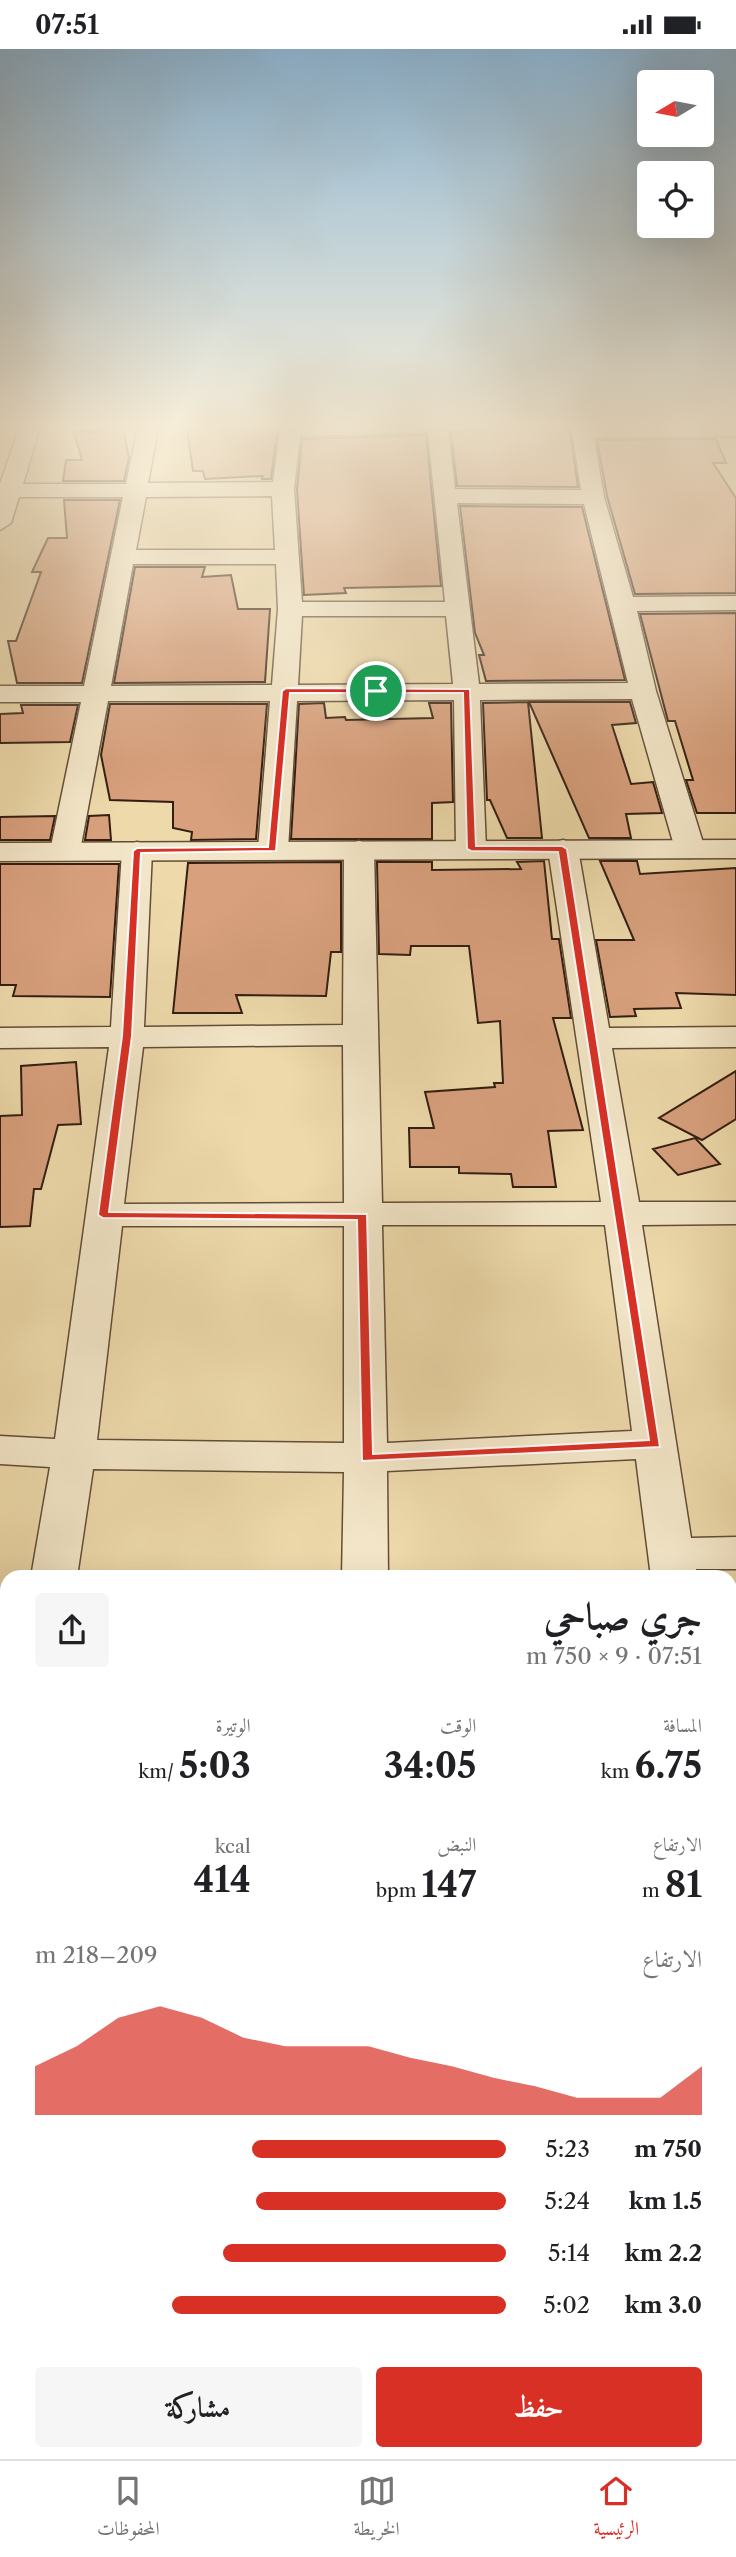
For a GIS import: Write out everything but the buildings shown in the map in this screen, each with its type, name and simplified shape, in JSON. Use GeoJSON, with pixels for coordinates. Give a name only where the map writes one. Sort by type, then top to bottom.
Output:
{"type":"FeatureCollection","features":[{"type":"Feature","properties":{"kind":"street"},"geometry":{"type":"LineString","coordinates":[[65,851],[95,693],[129,535]]}},
{"type":"Feature","properties":{"kind":"street"},"geometry":{"type":"LineString","coordinates":[[273,849],[290,609],[286,535]]}},
{"type":"Feature","properties":{"kind":"street"},"geometry":{"type":"LineString","coordinates":[[450,535],[460,609],[467,691],[471,849]]}},
{"type":"Feature","properties":{"kind":"street"},"geometry":{"type":"LineString","coordinates":[[604,535],[623,604],[642,691],[690,849]]}},
{"type":"Feature","properties":{"kind":"street"},"geometry":{"type":"LineString","coordinates":[[125,557],[287,557]]}},
{"type":"Feature","properties":{"kind":"street"},"geometry":{"type":"LineString","coordinates":[[623,604],[736,603]]}},
{"type":"Feature","properties":{"kind":"street"},"geometry":{"type":"LineString","coordinates":[[290,609],[460,609]]}},
{"type":"Feature","properties":{"kind":"street"},"geometry":{"type":"LineString","coordinates":[[0,694],[642,691]]}},
{"type":"Feature","properties":{"kind":"street"},"geometry":{"type":"LineString","coordinates":[[562,849],[622,1213],[672,1565],[736,1553]]}},
{"type":"Feature","properties":{"kind":"street"},"geometry":{"type":"LineString","coordinates":[[0,852],[736,849]]}},
{"type":"Feature","properties":{"kind":"street"},"geometry":{"type":"LineString","coordinates":[[359,850],[358,1035],[367,1458],[365,1570]]}},
{"type":"Feature","properties":{"kind":"street"},"geometry":{"type":"LineString","coordinates":[[55,1570],[74,1454],[127,1036],[137,851]]}},
{"type":"Feature","properties":{"kind":"street"},"geometry":{"type":"LineString","coordinates":[[0,1038],[358,1035]]}},
{"type":"Feature","properties":{"kind":"street"},"geometry":{"type":"LineString","coordinates":[[593,1038],[736,1037]]}},
{"type":"Feature","properties":{"kind":"street"},"geometry":{"type":"LineString","coordinates":[[103,1215],[736,1213]]}},
{"type":"Feature","properties":{"kind":"street"},"geometry":{"type":"LineString","coordinates":[[0,1450],[74,1454],[367,1458],[656,1444]]}},
{"type":"Feature","properties":{"kind":"route"},"geometry":{"type":"LineString","coordinates":[[286,691],[376,691],[467,691],[471,849],[562,849],[622,1213],[656,1444],[367,1458],[363,1216],[103,1215],[127,1036],[137,851],[273,849],[286,691]]}}]}
